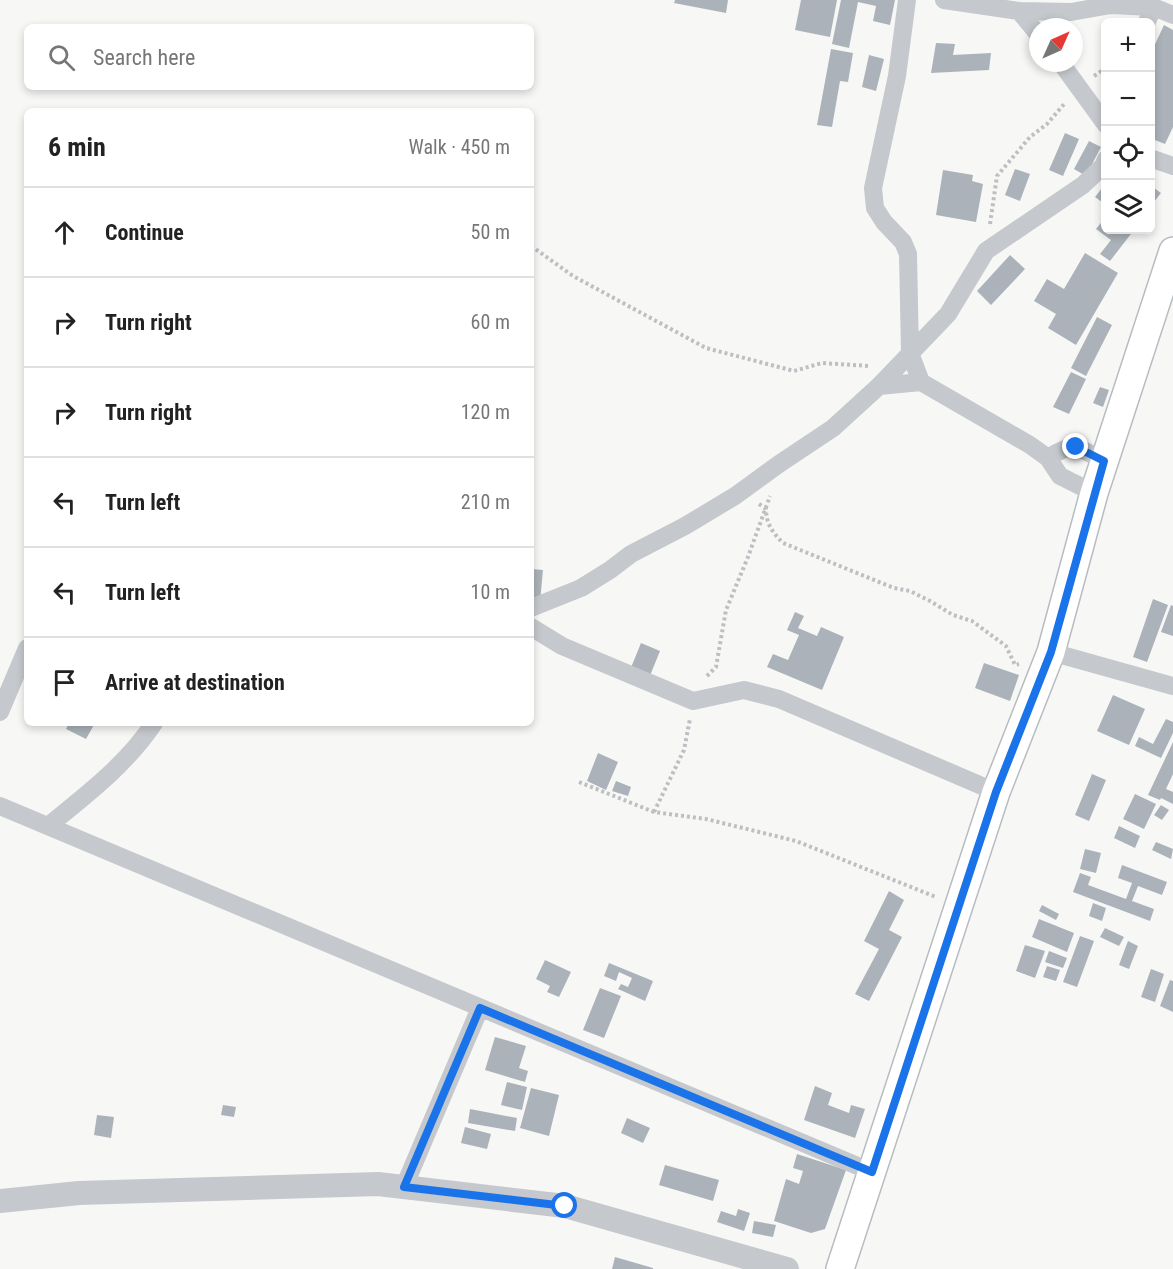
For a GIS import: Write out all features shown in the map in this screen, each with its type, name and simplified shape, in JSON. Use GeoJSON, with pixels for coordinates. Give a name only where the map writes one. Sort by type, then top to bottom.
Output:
{"type":"FeatureCollection","features":[{"type":"Feature","properties":{"kind":"main road"},"geometry":{"type":"LineString","coordinates":[[840,1269],[996,792],[1051,652],[1094,493],[1173,251]]}},
{"type":"Feature","properties":{"kind":"street"},"geometry":{"type":"LineString","coordinates":[[907,0],[897,76],[873,188],[875,208],[884,222],[903,242],[908,254],[910,353],[921,382]]}},
{"type":"Feature","properties":{"kind":"street"},"geometry":{"type":"LineString","coordinates":[[944,0],[1000,4],[1019,11],[1071,12],[1111,5],[1150,15],[1173,15]]}},
{"type":"Feature","properties":{"kind":"street"},"geometry":{"type":"LineString","coordinates":[[1019,11],[1029,23]]}},
{"type":"Feature","properties":{"kind":"street"},"geometry":{"type":"LineString","coordinates":[[1068,72],[1101,118]]}},
{"type":"Feature","properties":{"kind":"street"},"geometry":{"type":"LineString","coordinates":[[1155,161],[1173,166]]}},
{"type":"Feature","properties":{"kind":"street"},"geometry":{"type":"LineString","coordinates":[[534,607],[581,588],[632,554],[685,526],[735,496],[833,428],[879,386],[948,314],[986,251],[1083,185],[1101,168]]}},
{"type":"Feature","properties":{"kind":"street"},"geometry":{"type":"LineString","coordinates":[[879,386],[921,382],[1030,445],[1048,458],[1060,477],[1094,493]]}},
{"type":"Feature","properties":{"kind":"street"},"geometry":{"type":"LineString","coordinates":[[1048,458],[1068,447],[1076,447],[1104,461]]}},
{"type":"Feature","properties":{"kind":"street"},"geometry":{"type":"LineString","coordinates":[[534,629],[562,646],[693,701],[744,690],[779,699],[996,792]]}},
{"type":"Feature","properties":{"kind":"street"},"geometry":{"type":"LineString","coordinates":[[1051,652],[1173,686]]}},
{"type":"Feature","properties":{"kind":"street"},"geometry":{"type":"LineString","coordinates":[[0,712],[24,655]]}},
{"type":"Feature","properties":{"kind":"street"},"geometry":{"type":"LineString","coordinates":[[48,826],[104,779],[142,741],[152,726]]}},
{"type":"Feature","properties":{"kind":"street"},"geometry":{"type":"LineString","coordinates":[[0,806],[872,1172]]}},
{"type":"Feature","properties":{"kind":"street"},"geometry":{"type":"LineString","coordinates":[[404,1187],[480,1008]]}},
{"type":"Feature","properties":{"kind":"street"},"geometry":{"type":"LineString","coordinates":[[0,1201],[79,1193],[378,1184],[565,1206],[787,1269]]}},
{"type":"Feature","properties":{"kind":"path"},"geometry":{"type":"LineString","coordinates":[[986,251],[997,176],[1030,137],[1047,124],[1079,86],[1101,71]]}},
{"type":"Feature","properties":{"kind":"path"},"geometry":{"type":"LineString","coordinates":[[534,248],[573,276],[706,348],[794,371],[822,363],[896,369]]}},
{"type":"Feature","properties":{"kind":"path"},"geometry":{"type":"LineString","coordinates":[[654,812],[684,750],[693,701],[702,682],[716,667],[726,610],[766,509],[779,464]]}},
{"type":"Feature","properties":{"kind":"path"},"geometry":{"type":"LineString","coordinates":[[735,496],[753,500],[766,509]]}},
{"type":"Feature","properties":{"kind":"path"},"geometry":{"type":"LineString","coordinates":[[766,509],[766,519],[773,533],[783,543],[894,588],[910,591],[953,615],[972,621],[1006,646],[1015,665],[1051,652]]}},
{"type":"Feature","properties":{"kind":"path"},"geometry":{"type":"LineString","coordinates":[[579,782],[654,812],[706,819],[796,841],[959,906]]}},
{"type":"Feature","properties":{"kind":"building"},"geometry":{"type":"Polygon","coordinates":[[[675,0],[728,0],[726,13],[674,3],[675,0]]]}},
{"type":"Feature","properties":{"kind":"building"},"geometry":{"type":"Polygon","coordinates":[[[801,0],[837,0],[830,37],[795,30],[801,0]]]}},
{"type":"Feature","properties":{"kind":"building"},"geometry":{"type":"Polygon","coordinates":[[[841,0],[895,0],[890,25],[873,21],[876,6],[858,2],[849,48],[832,44],[841,0]]]}},
{"type":"Feature","properties":{"kind":"building"},"geometry":{"type":"Polygon","coordinates":[[[1164,25],[1173,30],[1173,127],[1165,144],[1155,140],[1155,44],[1164,25]]]}},
{"type":"Feature","properties":{"kind":"building"},"geometry":{"type":"Polygon","coordinates":[[[936,43],[955,44],[953,55],[991,53],[989,70],[931,73],[936,43]]]}},
{"type":"Feature","properties":{"kind":"building"},"geometry":{"type":"Polygon","coordinates":[[[831,49],[853,53],[848,82],[840,81],[832,127],[817,125],[831,49]]]}},
{"type":"Feature","properties":{"kind":"building"},"geometry":{"type":"Polygon","coordinates":[[[869,55],[884,59],[876,91],[862,87],[869,55]]]}},
{"type":"Feature","properties":{"kind":"building"},"geometry":{"type":"Polygon","coordinates":[[[1065,133],[1079,139],[1063,176],[1049,170],[1065,133]]]}},
{"type":"Feature","properties":{"kind":"building"},"geometry":{"type":"Polygon","coordinates":[[[1089,141],[1101,147],[1086,176],[1074,169],[1089,141]]]}},
{"type":"Feature","properties":{"kind":"building"},"geometry":{"type":"Polygon","coordinates":[[[1015,169],[1030,174],[1020,201],[1005,195],[1015,169]]]}},
{"type":"Feature","properties":{"kind":"building"},"geometry":{"type":"Polygon","coordinates":[[[943,170],[973,175],[972,181],[983,184],[976,222],[936,215],[943,170]]]}},
{"type":"Feature","properties":{"kind":"building"},"geometry":{"type":"Polygon","coordinates":[[[1101,189],[1101,201],[1095,197],[1101,189]]]}},
{"type":"Feature","properties":{"kind":"building"},"geometry":{"type":"Polygon","coordinates":[[[1155,189],[1161,193],[1155,201],[1155,189]]]}},
{"type":"Feature","properties":{"kind":"building"},"geometry":{"type":"Polygon","coordinates":[[[1101,223],[1101,233],[1096,229],[1101,223]]]}},
{"type":"Feature","properties":{"kind":"building"},"geometry":{"type":"Polygon","coordinates":[[[1103,234],[1131,234],[1110,261],[1100,254],[1111,240],[1103,234]]]}},
{"type":"Feature","properties":{"kind":"building"},"geometry":{"type":"Polygon","coordinates":[[[1085,253],[1118,273],[1076,345],[1048,328],[1056,314],[1034,301],[1047,279],[1064,289],[1085,253]]]}},
{"type":"Feature","properties":{"kind":"building"},"geometry":{"type":"Polygon","coordinates":[[[1010,255],[1025,269],[991,305],[977,291],[1010,255]]]}},
{"type":"Feature","properties":{"kind":"building"},"geometry":{"type":"Polygon","coordinates":[[[1097,317],[1112,325],[1086,376],[1071,368],[1097,317]]]}},
{"type":"Feature","properties":{"kind":"building"},"geometry":{"type":"Polygon","coordinates":[[[1071,372],[1086,379],[1069,414],[1053,407],[1071,372]]]}},
{"type":"Feature","properties":{"kind":"building"},"geometry":{"type":"Polygon","coordinates":[[[1100,387],[1109,390],[1103,407],[1093,403],[1100,387]]]}},
{"type":"Feature","properties":{"kind":"building"},"geometry":{"type":"Polygon","coordinates":[[[534,569],[543,570],[540,602],[534,601],[534,569]]]}},
{"type":"Feature","properties":{"kind":"building"},"geometry":{"type":"Polygon","coordinates":[[[1153,599],[1168,605],[1147,662],[1133,657],[1153,599]]]}},
{"type":"Feature","properties":{"kind":"building"},"geometry":{"type":"Polygon","coordinates":[[[1171,605],[1173,606],[1173,636],[1161,632],[1171,605]]]}},
{"type":"Feature","properties":{"kind":"building"},"geometry":{"type":"Polygon","coordinates":[[[795,612],[804,616],[798,628],[817,636],[821,627],[844,637],[822,690],[767,667],[773,654],[788,660],[799,635],[787,630],[795,612]]]}},
{"type":"Feature","properties":{"kind":"building"},"geometry":{"type":"Polygon","coordinates":[[[641,643],[660,651],[649,678],[630,670],[641,643]]]}},
{"type":"Feature","properties":{"kind":"building"},"geometry":{"type":"Polygon","coordinates":[[[984,663],[1019,675],[1010,701],[975,688],[984,663]]]}},
{"type":"Feature","properties":{"kind":"building"},"geometry":{"type":"Polygon","coordinates":[[[1113,695],[1145,709],[1129,745],[1097,731],[1113,695]]]}},
{"type":"Feature","properties":{"kind":"building"},"geometry":{"type":"Polygon","coordinates":[[[1166,719],[1173,722],[1173,733],[1161,758],[1135,746],[1139,737],[1153,744],[1166,719]]]}},
{"type":"Feature","properties":{"kind":"building"},"geometry":{"type":"Polygon","coordinates":[[[68,726],[93,726],[86,739],[66,729],[68,726]]]}},
{"type":"Feature","properties":{"kind":"building"},"geometry":{"type":"Polygon","coordinates":[[[1173,742],[1173,774],[1166,789],[1173,792],[1173,804],[1148,795],[1173,742]]]}},
{"type":"Feature","properties":{"kind":"building"},"geometry":{"type":"Polygon","coordinates":[[[598,753],[618,762],[606,790],[587,781],[598,753]]]}},
{"type":"Feature","properties":{"kind":"building"},"geometry":{"type":"Polygon","coordinates":[[[1092,774],[1106,780],[1089,821],[1075,815],[1092,774]]]}},
{"type":"Feature","properties":{"kind":"building"},"geometry":{"type":"Polygon","coordinates":[[[616,781],[631,787],[628,796],[612,791],[616,781]]]}},
{"type":"Feature","properties":{"kind":"building"},"geometry":{"type":"Polygon","coordinates":[[[1135,794],[1156,804],[1144,829],[1123,819],[1135,794]]]}},
{"type":"Feature","properties":{"kind":"building"},"geometry":{"type":"Polygon","coordinates":[[[1161,805],[1169,810],[1162,820],[1154,815],[1161,805]]]}},
{"type":"Feature","properties":{"kind":"building"},"geometry":{"type":"Polygon","coordinates":[[[1119,826],[1140,836],[1135,848],[1114,838],[1119,826]]]}},
{"type":"Feature","properties":{"kind":"building"},"geometry":{"type":"Polygon","coordinates":[[[1156,842],[1173,849],[1171,859],[1152,850],[1156,842]]]}},
{"type":"Feature","properties":{"kind":"building"},"geometry":{"type":"Polygon","coordinates":[[[1085,849],[1101,853],[1096,873],[1080,869],[1085,849]]]}},
{"type":"Feature","properties":{"kind":"building"},"geometry":{"type":"Polygon","coordinates":[[[1122,865],[1167,882],[1162,895],[1138,886],[1132,901],[1154,909],[1150,921],[1073,892],[1080,873],[1091,877],[1088,885],[1126,899],[1132,883],[1118,878],[1122,865]]]}},
{"type":"Feature","properties":{"kind":"building"},"geometry":{"type":"Polygon","coordinates":[[[889,891],[904,900],[889,930],[902,937],[869,1001],[855,994],[879,949],[864,941],[889,891]]]}},
{"type":"Feature","properties":{"kind":"building"},"geometry":{"type":"Polygon","coordinates":[[[1093,903],[1106,908],[1102,921],[1089,916],[1093,903]]]}},
{"type":"Feature","properties":{"kind":"building"},"geometry":{"type":"Polygon","coordinates":[[[1042,905],[1059,914],[1056,920],[1039,911],[1042,905]]]}},
{"type":"Feature","properties":{"kind":"building"},"geometry":{"type":"Polygon","coordinates":[[[1039,919],[1074,933],[1067,952],[1032,937],[1039,919]]]}},
{"type":"Feature","properties":{"kind":"building"},"geometry":{"type":"Polygon","coordinates":[[[1105,928],[1124,937],[1119,946],[1100,937],[1105,928]]]}},
{"type":"Feature","properties":{"kind":"building"},"geometry":{"type":"Polygon","coordinates":[[[1080,936],[1094,941],[1077,987],[1063,982],[1080,936]]]}},
{"type":"Feature","properties":{"kind":"building"},"geometry":{"type":"Polygon","coordinates":[[[1128,941],[1138,946],[1129,969],[1119,965],[1128,941]]]}},
{"type":"Feature","properties":{"kind":"building"},"geometry":{"type":"Polygon","coordinates":[[[1025,945],[1045,951],[1035,978],[1016,971],[1025,945]]]}},
{"type":"Feature","properties":{"kind":"building"},"geometry":{"type":"Polygon","coordinates":[[[1049,951],[1067,958],[1063,968],[1045,962],[1049,951]]]}},
{"type":"Feature","properties":{"kind":"building"},"geometry":{"type":"Polygon","coordinates":[[[545,960],[571,972],[559,997],[547,992],[550,986],[536,979],[545,960]]]}},
{"type":"Feature","properties":{"kind":"building"},"geometry":{"type":"Polygon","coordinates":[[[609,963],[653,981],[645,1001],[618,989],[621,984],[628,987],[632,978],[619,972],[616,981],[604,976],[609,963]]]}},
{"type":"Feature","properties":{"kind":"building"},"geometry":{"type":"Polygon","coordinates":[[[1047,966],[1060,970],[1056,981],[1043,977],[1047,966]]]}},
{"type":"Feature","properties":{"kind":"building"},"geometry":{"type":"Polygon","coordinates":[[[1151,969],[1164,974],[1155,1002],[1141,997],[1151,969]]]}},
{"type":"Feature","properties":{"kind":"building"},"geometry":{"type":"Polygon","coordinates":[[[1170,980],[1173,981],[1173,1012],[1160,1006],[1170,980]]]}},
{"type":"Feature","properties":{"kind":"building"},"geometry":{"type":"Polygon","coordinates":[[[600,988],[621,996],[604,1038],[583,1030],[600,988]]]}},
{"type":"Feature","properties":{"kind":"building"},"geometry":{"type":"Polygon","coordinates":[[[495,1037],[526,1046],[519,1068],[528,1071],[525,1082],[485,1070],[495,1037]]]}},
{"type":"Feature","properties":{"kind":"building"},"geometry":{"type":"Polygon","coordinates":[[[507,1082],[527,1087],[522,1110],[501,1105],[507,1082]]]}},
{"type":"Feature","properties":{"kind":"building"},"geometry":{"type":"Polygon","coordinates":[[[815,1086],[832,1093],[828,1105],[849,1113],[851,1105],[865,1109],[855,1138],[804,1120],[815,1086]]]}},
{"type":"Feature","properties":{"kind":"building"},"geometry":{"type":"Polygon","coordinates":[[[531,1088],[559,1095],[549,1136],[520,1128],[531,1088]]]}},
{"type":"Feature","properties":{"kind":"building"},"geometry":{"type":"Polygon","coordinates":[[[223,1105],[236,1107],[234,1117],[221,1115],[223,1105]]]}},
{"type":"Feature","properties":{"kind":"building"},"geometry":{"type":"Polygon","coordinates":[[[470,1109],[517,1118],[515,1131],[468,1123],[470,1109]]]}},
{"type":"Feature","properties":{"kind":"building"},"geometry":{"type":"Polygon","coordinates":[[[97,1115],[114,1117],[111,1138],[94,1135],[97,1115]]]}},
{"type":"Feature","properties":{"kind":"building"},"geometry":{"type":"Polygon","coordinates":[[[627,1118],[650,1128],[643,1143],[621,1133],[627,1118]]]}},
{"type":"Feature","properties":{"kind":"building"},"geometry":{"type":"Polygon","coordinates":[[[465,1127],[491,1134],[487,1149],[461,1143],[465,1127]]]}},
{"type":"Feature","properties":{"kind":"building"},"geometry":{"type":"Polygon","coordinates":[[[797,1154],[846,1170],[825,1229],[811,1233],[774,1221],[786,1179],[799,1184],[803,1171],[793,1168],[797,1154]]]}},
{"type":"Feature","properties":{"kind":"building"},"geometry":{"type":"Polygon","coordinates":[[[665,1165],[719,1180],[713,1201],[659,1185],[665,1165]]]}},
{"type":"Feature","properties":{"kind":"building"},"geometry":{"type":"Polygon","coordinates":[[[738,1209],[750,1213],[744,1231],[717,1222],[721,1211],[736,1216],[738,1209]]]}},
{"type":"Feature","properties":{"kind":"building"},"geometry":{"type":"Polygon","coordinates":[[[754,1221],[776,1225],[773,1237],[752,1233],[754,1221]]]}},
{"type":"Feature","properties":{"kind":"building"},"geometry":{"type":"Polygon","coordinates":[[[615,1257],[653,1268],[653,1269],[612,1269],[615,1257]]]}},
{"type":"Feature","properties":{"kind":"route"},"geometry":{"type":"LineString","coordinates":[[565,1206],[404,1187],[480,1008],[872,1172],[996,792],[1051,652],[1104,461],[1076,447]]}}]}
